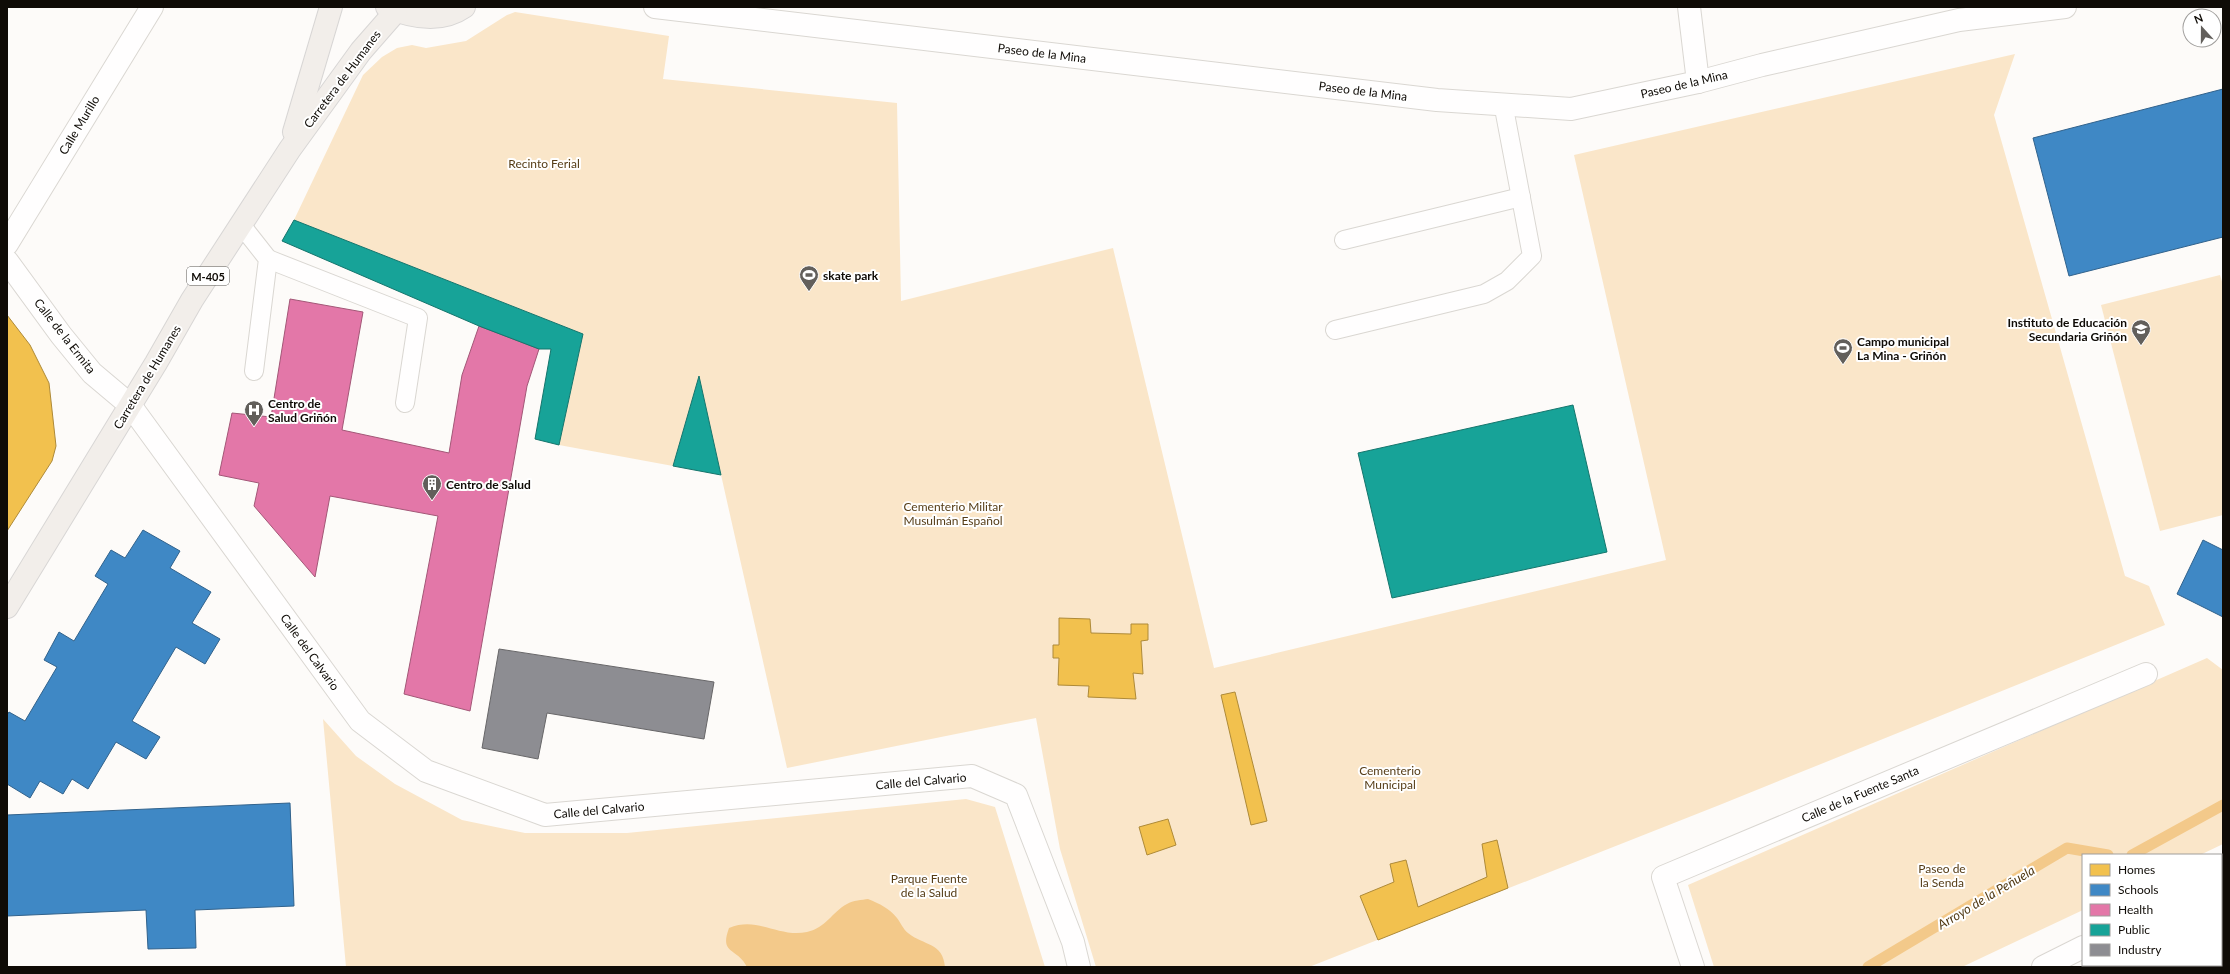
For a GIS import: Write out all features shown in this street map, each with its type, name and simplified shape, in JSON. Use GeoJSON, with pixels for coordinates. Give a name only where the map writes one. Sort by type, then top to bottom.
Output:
{"type":"FeatureCollection","features":[{"type":"Feature","properties":{"kind":"main road","name":"Carretera de Humanes"},"geometry":{"type":"LineString","coordinates":[[290,149],[331,7]]}},
{"type":"Feature","properties":{"kind":"main road"},"geometry":{"type":"LineString","coordinates":[[392,9],[413,16],[433,17],[459,10],[464,7]]}},
{"type":"Feature","properties":{"kind":"main road","name":"Carretera de Humanes"},"geometry":{"type":"LineString","coordinates":[[7,607],[192,300],[242,226],[290,149],[392,9]]}},
{"type":"Feature","properties":{"kind":"street","name":"Calle Murillo"},"geometry":{"type":"LineString","coordinates":[[7,244],[152,7]]}},
{"type":"Feature","properties":{"kind":"street","name":"Paseo de la Mina"},"geometry":{"type":"LineString","coordinates":[[655,7],[1437,100],[1503,103],[1571,109],[1698,82],[1958,14],[2065,7]]}},
{"type":"Feature","properties":{"kind":"street"},"geometry":{"type":"LineString","coordinates":[[1689,7],[1698,82]]}},
{"type":"Feature","properties":{"kind":"street","name":"Calle de la Ermita"},"geometry":{"type":"LineString","coordinates":[[7,261],[61,335],[92,373],[130,405]]}},
{"type":"Feature","properties":{"kind":"street","name":"Calle del Calvario"},"geometry":{"type":"LineString","coordinates":[[130,405],[360,720],[426,771],[545,814],[972,776],[1016,795],[1073,942],[1079,967]]}},
{"type":"Feature","properties":{"kind":"street","name":"Calle de la Fuente Santa"},"geometry":{"type":"LineString","coordinates":[[1693,967],[1663,877],[2146,674]]}},
{"type":"Feature","properties":{"kind":"street"},"geometry":{"type":"LineString","coordinates":[[2043,967],[2082,948]]}},
{"type":"Feature","properties":{"kind":"lane"},"geometry":{"type":"LineString","coordinates":[[1335,330],[1484,294],[1507,281],[1532,256],[1503,103]]}},
{"type":"Feature","properties":{"kind":"lane"},"geometry":{"type":"LineString","coordinates":[[1344,240],[1521,197]]}},
{"type":"Feature","properties":{"kind":"lane"},"geometry":{"type":"LineString","coordinates":[[242,226],[268,259],[418,318],[405,402]]}},
{"type":"Feature","properties":{"kind":"lane"},"geometry":{"type":"LineString","coordinates":[[254,371],[268,259]]}},
{"type":"Feature","properties":{"kind":"green space"},"geometry":{"type":"Polygon","coordinates":[[[515,12],[669,36],[663,79],[897,103],[901,301],[1113,248],[1214,668],[1666,560],[1574,155],[2015,54],[1994,115],[2125,576],[2149,586],[2165,625],[1722,804],[1309,967],[1096,967],[1060,849],[1036,718],[787,768],[699,377],[673,466],[559,445],[583,334],[294,220],[363,75],[382,57],[397,48],[412,45],[426,48],[466,41],[507,15],[515,12]]]}},
{"type":"Feature","properties":{"kind":"green space"},"geometry":{"type":"Polygon","coordinates":[[[2220,275],[2223,285],[2223,515],[2160,531],[2101,305],[2220,275]]]}},
{"type":"Feature","properties":{"kind":"green space","name":"Paseo de la Senda"},"geometry":{"type":"Polygon","coordinates":[[[2207,658],[2223,670],[2223,844],[2202,854],[2082,854],[2082,910],[1962,967],[1714,967],[1688,885],[2207,658]]]}},
{"type":"Feature","properties":{"kind":"green space","name":"Parque Fuente de la Salud"},"geometry":{"type":"Polygon","coordinates":[[[323,719],[356,756],[395,784],[462,820],[525,833],[627,833],[966,799],[995,807],[1045,967],[346,967],[323,719]]]}},
{"type":"Feature","properties":{"kind":"shaded area"},"geometry":{"type":"Polygon","coordinates":[[[868,899],[891,912],[908,933],[937,949],[941,953],[945,967],[747,967],[739,956],[730,950],[726,943],[729,928],[740,925],[749,924],[797,933],[814,930],[842,907],[855,901],[868,899]]]}},
{"type":"Feature","properties":{"kind":"building: Homes"},"geometry":{"type":"Polygon","coordinates":[[[7,315],[30,345],[49,383],[56,446],[52,461],[7,531],[7,315]]]}},
{"type":"Feature","properties":{"kind":"building: Homes"},"geometry":{"type":"Polygon","coordinates":[[[1059,618],[1090,619],[1091,633],[1131,634],[1131,624],[1148,624],[1148,640],[1141,641],[1143,674],[1133,673],[1136,699],[1088,697],[1089,686],[1058,685],[1059,658],[1053,658],[1053,645],[1059,645],[1059,618]]]}},
{"type":"Feature","properties":{"kind":"building: Homes"},"geometry":{"type":"Polygon","coordinates":[[[1235,692],[1267,821],[1251,825],[1221,695],[1235,692]]]}},
{"type":"Feature","properties":{"kind":"building: Homes"},"geometry":{"type":"Polygon","coordinates":[[[1168,819],[1176,845],[1147,855],[1139,827],[1168,819]]]}},
{"type":"Feature","properties":{"kind":"building: Homes"},"geometry":{"type":"Polygon","coordinates":[[[1497,840],[1508,888],[1378,940],[1360,896],[1394,882],[1390,864],[1406,860],[1418,907],[1487,877],[1482,844],[1497,840]]]}},
{"type":"Feature","properties":{"kind":"building: Schools"},"geometry":{"type":"Polygon","coordinates":[[[2223,89],[2223,237],[2069,276],[2033,138],[2223,89]]]}},
{"type":"Feature","properties":{"kind":"building: Schools"},"geometry":{"type":"Polygon","coordinates":[[[143,530],[180,551],[170,568],[211,592],[192,623],[220,639],[205,664],[176,647],[132,721],[160,737],[146,759],[116,742],[88,789],[72,779],[63,794],[40,781],[30,798],[7,784],[7,715],[9,712],[25,721],[57,667],[44,660],[59,632],[74,641],[108,584],[95,576],[111,550],[125,558],[143,530]]]}},
{"type":"Feature","properties":{"kind":"building: Schools"},"geometry":{"type":"Polygon","coordinates":[[[2203,540],[2223,550],[2223,617],[2177,594],[2203,540]]]}},
{"type":"Feature","properties":{"kind":"building: Schools"},"geometry":{"type":"Polygon","coordinates":[[[290,803],[294,906],[195,910],[196,948],[148,949],[146,910],[7,916],[7,815],[290,803]]]}},
{"type":"Feature","properties":{"kind":"building: Health","name":"Centro de Salud"},"geometry":{"type":"Polygon","coordinates":[[[290,299],[363,312],[342,430],[449,453],[462,375],[479,326],[539,349],[527,386],[470,711],[404,694],[438,516],[330,496],[315,577],[254,506],[259,483],[219,475],[232,413],[271,417],[290,299]]]}},
{"type":"Feature","properties":{"kind":"building: Public"},"geometry":{"type":"Polygon","coordinates":[[[294,220],[583,334],[559,445],[535,439],[551,349],[539,349],[479,326],[282,241],[294,220]]]}},
{"type":"Feature","properties":{"kind":"building: Public"},"geometry":{"type":"Polygon","coordinates":[[[699,376],[721,475],[673,466],[699,376]]]}},
{"type":"Feature","properties":{"kind":"building: Public"},"geometry":{"type":"Polygon","coordinates":[[[1573,405],[1607,552],[1392,598],[1358,453],[1573,405]]]}},
{"type":"Feature","properties":{"kind":"building: Industry"},"geometry":{"type":"Polygon","coordinates":[[[499,649],[714,682],[704,739],[547,713],[538,759],[482,748],[499,649]]]}},
{"type":"Feature","properties":{"kind":"waterway","name":"Arroyo de la Peñuela"},"geometry":{"type":"LineString","coordinates":[[2134,854],[2223,805]]}},
{"type":"Feature","properties":{"kind":"waterway","name":"Arroyo de la Peñuela"},"geometry":{"type":"LineString","coordinates":[[1868,967],[2067,848],[2102,854]]}},
{"type":"Feature","properties":{"kind":"place","name":"skate park"},"geometry":{"type":"Point","coordinates":[809,292]}},
{"type":"Feature","properties":{"kind":"place","name":"Instituto de Educación Secundaria Griñón"},"geometry":{"type":"Point","coordinates":[2141,346]}},
{"type":"Feature","properties":{"kind":"place","name":"Campo municipal La Mina - Griñón"},"geometry":{"type":"Point","coordinates":[1843,365]}},
{"type":"Feature","properties":{"kind":"place","name":"Centro de Salud Griñón"},"geometry":{"type":"Point","coordinates":[254,427]}},
{"type":"Feature","properties":{"kind":"place","name":"Centro de Salud"},"geometry":{"type":"Point","coordinates":[432,501]}},
{"type":"Feature","properties":{"kind":"park label","name":"Recinto Ferial"},"geometry":{"type":"Point","coordinates":[544,163]}},
{"type":"Feature","properties":{"kind":"park label","name":"Cementerio Militar Musulmán Español"},"geometry":{"type":"Point","coordinates":[953,513]}},
{"type":"Feature","properties":{"kind":"park label","name":"Cementerio Municipal"},"geometry":{"type":"Point","coordinates":[1390,777]}}]}
